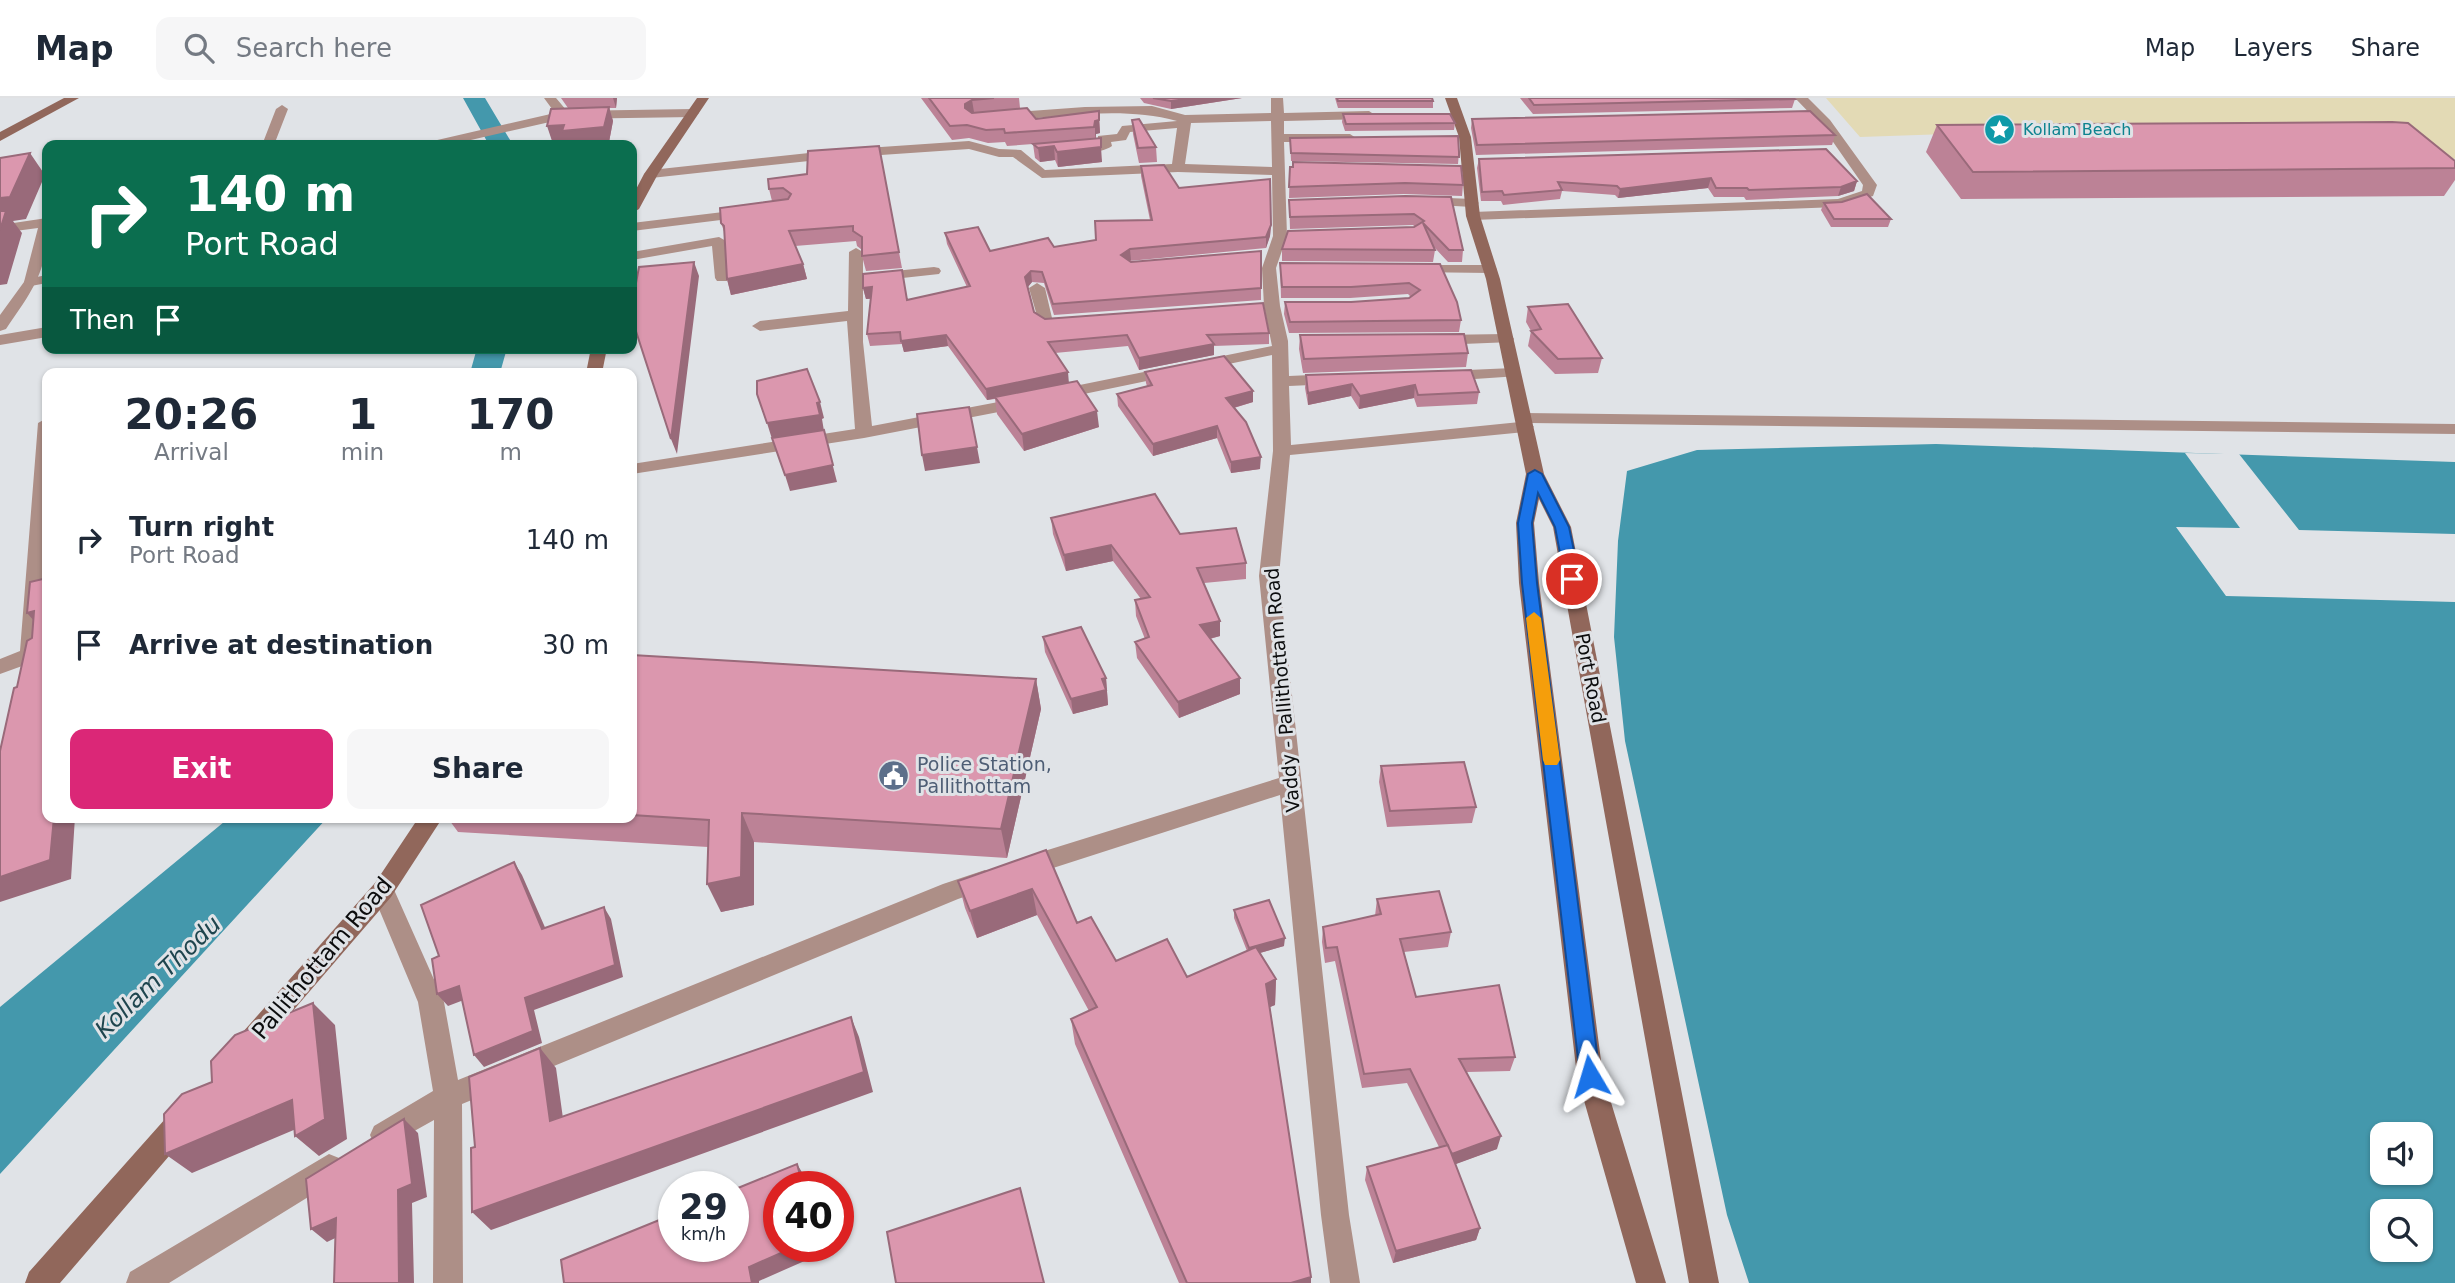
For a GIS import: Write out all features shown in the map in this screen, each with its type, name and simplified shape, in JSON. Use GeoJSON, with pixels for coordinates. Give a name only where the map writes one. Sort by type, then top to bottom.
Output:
{"type":"FeatureCollection","features":[{"type":"Feature","properties":{"kind":"street"},"geometry":{"type":"LineString","coordinates":[[0,137],[73,98]]}},
{"type":"Feature","properties":{"kind":"street"},"geometry":{"type":"LineString","coordinates":[[550,98],[563,115]]}},
{"type":"Feature","properties":{"kind":"street"},"geometry":{"type":"LineString","coordinates":[[637,200],[651,174],[703,98]]}},
{"type":"Feature","properties":{"kind":"street"},"geometry":{"type":"LineString","coordinates":[[1451,98],[1457,119],[1458,137],[1467,166],[1472,210],[1490,269],[1535,474],[1525,523],[1530,583],[1590,1076],[1651,1283]]}},
{"type":"Feature","properties":{"kind":"street"},"geometry":{"type":"LineString","coordinates":[[1404,201],[1472,210],[1838,203],[1861,197],[1868,192],[1870,185],[1838,151],[1809,114],[1801,98]]}},
{"type":"Feature","properties":{"kind":"street"},"geometry":{"type":"LineString","coordinates":[[651,174],[837,154],[969,145],[999,153],[1106,146],[1103,139],[1121,137],[1126,129],[1278,107],[1388,115]]}},
{"type":"Feature","properties":{"kind":"street","name":"Vaddy - Pallithottam Road"},"geometry":{"type":"LineString","coordinates":[[1278,107],[1284,168],[1284,204],[1276,253],[1272,306],[1284,344],[1280,381],[1282,451],[1269,576],[1335,1215],[1345,1283]]}},
{"type":"Feature","properties":{"kind":"street"},"geometry":{"type":"LineString","coordinates":[[270,140],[282,109]]}},
{"type":"Feature","properties":{"kind":"street"},"geometry":{"type":"LineString","coordinates":[[988,118],[1085,111],[1152,110],[1185,121]]}},
{"type":"Feature","properties":{"kind":"street"},"geometry":{"type":"LineString","coordinates":[[458,140],[563,115],[693,113]]}},
{"type":"Feature","properties":{"kind":"street"},"geometry":{"type":"LineString","coordinates":[[1178,168],[1185,121]]}},
{"type":"Feature","properties":{"kind":"street"},"geometry":{"type":"LineString","coordinates":[[1279,138],[1359,138]]}},
{"type":"Feature","properties":{"kind":"street"},"geometry":{"type":"LineString","coordinates":[[1016,153],[1042,174],[1178,168],[1284,168]]}},
{"type":"Feature","properties":{"kind":"street"},"geometry":{"type":"LineString","coordinates":[[637,226],[760,212]]}},
{"type":"Feature","properties":{"kind":"street"},"geometry":{"type":"LineString","coordinates":[[0,229],[42,223]]}},
{"type":"Feature","properties":{"kind":"street"},"geometry":{"type":"LineString","coordinates":[[0,326],[31,282],[42,241]]}},
{"type":"Feature","properties":{"kind":"street"},"geometry":{"type":"LineString","coordinates":[[637,255],[719,242],[722,278]]}},
{"type":"Feature","properties":{"kind":"street"},"geometry":{"type":"LineString","coordinates":[[856,252],[855,342],[864,433]]}},
{"type":"Feature","properties":{"kind":"street"},"geometry":{"type":"LineString","coordinates":[[1393,269],[1490,269]]}},
{"type":"Feature","properties":{"kind":"street"},"geometry":{"type":"LineString","coordinates":[[856,279],[934,271]]}},
{"type":"Feature","properties":{"kind":"street"},"geometry":{"type":"LineString","coordinates":[[1037,288],[1046,323],[1086,320]]}},
{"type":"Feature","properties":{"kind":"street"},"geometry":{"type":"LineString","coordinates":[[760,326],[856,315]]}},
{"type":"Feature","properties":{"kind":"street"},"geometry":{"type":"LineString","coordinates":[[0,340],[42,333]]}},
{"type":"Feature","properties":{"kind":"street"},"geometry":{"type":"LineString","coordinates":[[1426,340],[1506,339]]}},
{"type":"Feature","properties":{"kind":"street"},"geometry":{"type":"LineString","coordinates":[[637,468],[864,433],[1284,344]]}},
{"type":"Feature","properties":{"kind":"street"},"geometry":{"type":"LineString","coordinates":[[1431,376],[1513,373]]}},
{"type":"Feature","properties":{"kind":"street"},"geometry":{"type":"LineString","coordinates":[[1280,381],[1349,379]]}},
{"type":"Feature","properties":{"kind":"street"},"geometry":{"type":"LineString","coordinates":[[1282,451],[1524,422],[2455,429]]}},
{"type":"Feature","properties":{"kind":"street","name":"Port Road"},"geometry":{"type":"LineString","coordinates":[[1535,474],[1562,527],[1704,1283]]}},
{"type":"Feature","properties":{"kind":"street"},"geometry":{"type":"LineString","coordinates":[[0,667],[39,652],[42,566]]}},
{"type":"Feature","properties":{"kind":"street"},"geometry":{"type":"LineString","coordinates":[[141,1283],[448,1097],[951,891],[1290,783]]}},
{"type":"Feature","properties":{"kind":"street","name":"Pallithottam Road"},"geometry":{"type":"LineString","coordinates":[[239,1055],[383,890],[428,823]]}},
{"type":"Feature","properties":{"kind":"street"},"geometry":{"type":"LineString","coordinates":[[383,890],[431,1002],[448,1097],[448,1283]]}},
{"type":"Feature","properties":{"kind":"street"},"geometry":{"type":"LineString","coordinates":[[40,1283],[203,1097]]}},
{"type":"Feature","properties":{"kind":"lane"},"geometry":{"type":"LineString","coordinates":[[31,282],[42,280]]}},
{"type":"Feature","properties":{"kind":"sand","name":"Kollam Beach"},"geometry":{"type":"Polygon","coordinates":[[[1826,98],[2455,98],[2455,159],[2387,137],[2091,129],[1860,137],[1826,98]]]}},
{"type":"Feature","properties":{"kind":"water"},"geometry":{"type":"Polygon","coordinates":[[[1936,444],[2455,462],[2455,1283],[1749,1283],[1727,1215],[1625,741],[1614,637],[1618,541],[1627,471],[1697,450],[1936,444]]]}},
{"type":"Feature","properties":{"kind":"water"},"geometry":{"type":"Polygon","coordinates":[[[223,823],[322,823],[0,1174],[0,1007],[223,823]]]}},
{"type":"Feature","properties":{"kind":"pier"},"geometry":{"type":"Polygon","coordinates":[[[2185,453],[2239,454],[2299,530],[2455,534],[2455,602],[2226,596],[2176,527],[2240,528],[2185,453]]]}},
{"type":"Feature","properties":{"kind":"building"},"geometry":{"type":"Polygon","coordinates":[[[929,98],[994,98],[972,100],[965,104],[965,108],[972,113],[1027,108],[1036,119],[1099,111],[1099,120],[1095,121],[1094,127],[1005,133],[1004,129],[950,126],[929,98]]]}},
{"type":"Feature","properties":{"kind":"building"},"geometry":{"type":"Polygon","coordinates":[[[1153,98],[1194,98],[1171,101],[1153,98]]]}},
{"type":"Feature","properties":{"kind":"building"},"geometry":{"type":"Polygon","coordinates":[[[1337,98],[1432,98],[1433,101],[1338,101],[1337,98]]]}},
{"type":"Feature","properties":{"kind":"building"},"geometry":{"type":"Polygon","coordinates":[[[1529,98],[1794,98],[1795,99],[1534,105],[1529,98]]]}},
{"type":"Feature","properties":{"kind":"building"},"geometry":{"type":"Polygon","coordinates":[[[609,107],[604,127],[562,131],[564,125],[547,126],[551,109],[609,107]]]}},
{"type":"Feature","properties":{"kind":"building"},"geometry":{"type":"Polygon","coordinates":[[[1810,111],[1835,135],[1477,145],[1472,119],[1810,111]]]}},
{"type":"Feature","properties":{"kind":"building"},"geometry":{"type":"Polygon","coordinates":[[[1343,114],[1450,114],[1455,123],[1346,124],[1343,114]]]}},
{"type":"Feature","properties":{"kind":"building"},"geometry":{"type":"Polygon","coordinates":[[[1139,119],[1156,147],[1138,148],[1132,120],[1139,119]]]}},
{"type":"Feature","properties":{"kind":"building"},"geometry":{"type":"Polygon","coordinates":[[[2408,123],[2455,161],[2455,168],[1973,172],[1937,125],[2408,123]]]}},
{"type":"Feature","properties":{"kind":"building"},"geometry":{"type":"Polygon","coordinates":[[[1458,136],[1459,157],[1291,153],[1290,138],[1458,136]]]}},
{"type":"Feature","properties":{"kind":"building"},"geometry":{"type":"Polygon","coordinates":[[[1101,138],[1101,147],[1057,152],[1054,146],[1038,148],[1033,144],[1101,138]]]}},
{"type":"Feature","properties":{"kind":"building"},"geometry":{"type":"Polygon","coordinates":[[[879,146],[899,252],[862,256],[862,237],[853,231],[853,226],[789,231],[803,264],[727,279],[724,226],[721,223],[720,208],[788,199],[791,194],[783,188],[769,189],[768,179],[807,174],[808,151],[879,146]]]}},
{"type":"Feature","properties":{"kind":"building"},"geometry":{"type":"Polygon","coordinates":[[[1826,149],[1857,181],[1841,187],[1749,190],[1716,188],[1711,178],[1620,189],[1617,186],[1558,182],[1562,190],[1504,195],[1502,191],[1482,192],[1479,159],[1826,149]]]}},
{"type":"Feature","properties":{"kind":"building"},"geometry":{"type":"Polygon","coordinates":[[[30,153],[10,197],[0,198],[0,158],[30,153]]]}},
{"type":"Feature","properties":{"kind":"building"},"geometry":{"type":"Polygon","coordinates":[[[1293,162],[1461,166],[1463,185],[1405,183],[1289,187],[1290,167],[1293,167],[1293,162]]]}},
{"type":"Feature","properties":{"kind":"building"},"geometry":{"type":"Polygon","coordinates":[[[1164,165],[1179,188],[1270,179],[1271,225],[1266,237],[1130,249],[1121,255],[1131,262],[1261,251],[1261,288],[1053,304],[1042,272],[1031,271],[1025,277],[1034,312],[1045,319],[1263,303],[1269,333],[1207,335],[1214,344],[1139,358],[1127,335],[1048,342],[1068,372],[986,389],[946,335],[901,341],[900,332],[867,334],[872,287],[863,288],[863,274],[902,270],[907,300],[970,286],[945,233],[978,227],[990,251],[1048,238],[1054,247],[1096,240],[1095,221],[1152,220],[1141,166],[1164,165]]]}},
{"type":"Feature","properties":{"kind":"building"},"geometry":{"type":"Polygon","coordinates":[[[1867,194],[1891,219],[1834,219],[1824,203],[1842,202],[1867,194]]]}},
{"type":"Feature","properties":{"kind":"building"},"geometry":{"type":"Polygon","coordinates":[[[1451,197],[1463,250],[1449,250],[1423,223],[1435,250],[1282,249],[1288,231],[1414,227],[1424,221],[1414,214],[1290,217],[1289,200],[1451,197]]]}},
{"type":"Feature","properties":{"kind":"building"},"geometry":{"type":"Polygon","coordinates":[[[0,211],[6,211],[0,230],[0,211]]]}},
{"type":"Feature","properties":{"kind":"building"},"geometry":{"type":"Polygon","coordinates":[[[694,262],[671,439],[637,334],[639,267],[694,262]]]}},
{"type":"Feature","properties":{"kind":"building"},"geometry":{"type":"Polygon","coordinates":[[[1280,263],[1440,264],[1457,302],[1461,320],[1290,322],[1285,302],[1351,302],[1409,298],[1420,290],[1409,283],[1351,287],[1282,287],[1280,263]]]}},
{"type":"Feature","properties":{"kind":"building"},"geometry":{"type":"Polygon","coordinates":[[[1568,304],[1602,358],[1558,359],[1531,331],[1541,329],[1528,307],[1568,304]]]}},
{"type":"Feature","properties":{"kind":"building"},"geometry":{"type":"Polygon","coordinates":[[[1464,334],[1468,353],[1304,359],[1300,335],[1464,334]]]}},
{"type":"Feature","properties":{"kind":"building"},"geometry":{"type":"Polygon","coordinates":[[[1224,356],[1253,391],[1226,398],[1246,422],[1261,457],[1231,462],[1217,426],[1153,444],[1117,394],[1152,385],[1145,372],[1224,356]]]}},
{"type":"Feature","properties":{"kind":"building"},"geometry":{"type":"Polygon","coordinates":[[[807,369],[820,402],[817,403],[820,415],[767,423],[757,394],[757,381],[807,369]]]}},
{"type":"Feature","properties":{"kind":"building"},"geometry":{"type":"Polygon","coordinates":[[[1471,370],[1479,392],[1418,395],[1415,385],[1360,396],[1352,384],[1308,393],[1306,375],[1471,370]]]}},
{"type":"Feature","properties":{"kind":"building"},"geometry":{"type":"Polygon","coordinates":[[[1077,381],[1097,411],[1022,434],[995,397],[1077,381]]]}},
{"type":"Feature","properties":{"kind":"building"},"geometry":{"type":"Polygon","coordinates":[[[969,407],[977,447],[922,455],[917,414],[969,407]]]}},
{"type":"Feature","properties":{"kind":"building"},"geometry":{"type":"Polygon","coordinates":[[[824,430],[833,465],[785,475],[772,438],[824,430]]]}},
{"type":"Feature","properties":{"kind":"building"},"geometry":{"type":"Polygon","coordinates":[[[1155,494],[1180,534],[1236,528],[1246,563],[1197,568],[1220,621],[1200,625],[1240,678],[1178,702],[1135,642],[1149,637],[1135,600],[1150,597],[1111,545],[1064,555],[1051,518],[1155,494]]]}},
{"type":"Feature","properties":{"kind":"building"},"geometry":{"type":"Polygon","coordinates":[[[42,579],[42,823],[53,823],[50,860],[0,877],[0,751],[27,641],[32,638],[34,611],[27,613],[30,582],[42,579]]]}},
{"type":"Feature","properties":{"kind":"building"},"geometry":{"type":"Polygon","coordinates":[[[1081,627],[1106,678],[1102,679],[1106,690],[1071,699],[1043,637],[1081,627]]]}},
{"type":"Feature","properties":{"kind":"building"},"geometry":{"type":"Polygon","coordinates":[[[637,655],[1036,679],[1001,829],[742,813],[741,877],[707,884],[709,820],[637,815],[637,655]]]}},
{"type":"Feature","properties":{"kind":"building"},"geometry":{"type":"Polygon","coordinates":[[[1464,762],[1476,807],[1390,811],[1381,766],[1464,762]]]}},
{"type":"Feature","properties":{"kind":"building"},"geometry":{"type":"Polygon","coordinates":[[[1046,850],[1077,923],[1091,917],[1116,961],[1167,939],[1187,977],[1256,947],[1276,979],[1266,984],[1311,1277],[1291,1283],[1187,1283],[1071,1019],[1097,1007],[1032,889],[970,911],[958,881],[1046,850]]]}},
{"type":"Feature","properties":{"kind":"building"},"geometry":{"type":"Polygon","coordinates":[[[514,862],[542,929],[604,907],[615,965],[525,998],[533,1031],[474,1055],[459,986],[437,994],[432,959],[439,956],[421,905],[514,862]]]}},
{"type":"Feature","properties":{"kind":"building"},"geometry":{"type":"Polygon","coordinates":[[[1439,891],[1451,932],[1400,939],[1416,997],[1499,985],[1515,1057],[1459,1059],[1501,1136],[1452,1154],[1410,1069],[1364,1074],[1337,947],[1326,948],[1323,927],[1381,914],[1377,899],[1439,891]]]}},
{"type":"Feature","properties":{"kind":"building"},"geometry":{"type":"Polygon","coordinates":[[[1269,900],[1285,938],[1249,948],[1234,910],[1269,900]]]}},
{"type":"Feature","properties":{"kind":"building"},"geometry":{"type":"Polygon","coordinates":[[[313,1003],[325,1119],[295,1136],[292,1100],[165,1154],[164,1114],[182,1094],[212,1082],[211,1061],[235,1035],[313,1003]]]}},
{"type":"Feature","properties":{"kind":"building"},"geometry":{"type":"Polygon","coordinates":[[[851,1017],[864,1072],[472,1212],[471,1148],[475,1147],[469,1077],[540,1048],[550,1121],[851,1017]]]}},
{"type":"Feature","properties":{"kind":"building"},"geometry":{"type":"Polygon","coordinates":[[[404,1119],[412,1184],[398,1190],[399,1283],[334,1283],[336,1218],[311,1229],[306,1179],[404,1119]]]}},
{"type":"Feature","properties":{"kind":"building"},"geometry":{"type":"Polygon","coordinates":[[[1448,1145],[1480,1228],[1396,1251],[1367,1167],[1448,1145]]]}},
{"type":"Feature","properties":{"kind":"building"},"geometry":{"type":"Polygon","coordinates":[[[797,1164],[799,1171],[780,1171],[797,1164]]]}},
{"type":"Feature","properties":{"kind":"building"},"geometry":{"type":"Polygon","coordinates":[[[763,1178],[763,1261],[749,1267],[752,1283],[564,1283],[561,1260],[658,1221],[658,1262],[749,1262],[749,1184],[763,1178]]]}},
{"type":"Feature","properties":{"kind":"building"},"geometry":{"type":"Polygon","coordinates":[[[1020,1188],[1044,1283],[896,1283],[887,1232],[1020,1188]]]}},
{"type":"Feature","properties":{"kind":"waterway","name":"Kollam Thodu"},"geometry":{"type":"LineString","coordinates":[[474,98],[498,140]]}},
{"type":"Feature","properties":{"kind":"waterway","name":"Kollam Thodu"},"geometry":{"type":"LineString","coordinates":[[486,368],[490,354]]}},
{"type":"Feature","properties":{"kind":"slow traffic"},"geometry":{"type":"LineString","coordinates":[[1534,618],[1551,760]]}},
{"type":"Feature","properties":{"kind":"place","name":"Kollam Beach"},"geometry":{"type":"Point","coordinates":[2000,129]}},
{"type":"Feature","properties":{"kind":"place","name":"Police Station, Pallithottam"},"geometry":{"type":"Point","coordinates":[894,775]}},
{"type":"Feature","properties":{"kind":"route"},"geometry":{"type":"LineString","coordinates":[[1572,579],[1562,527],[1535,474],[1525,523],[1530,583],[1590,1076]]}}]}
